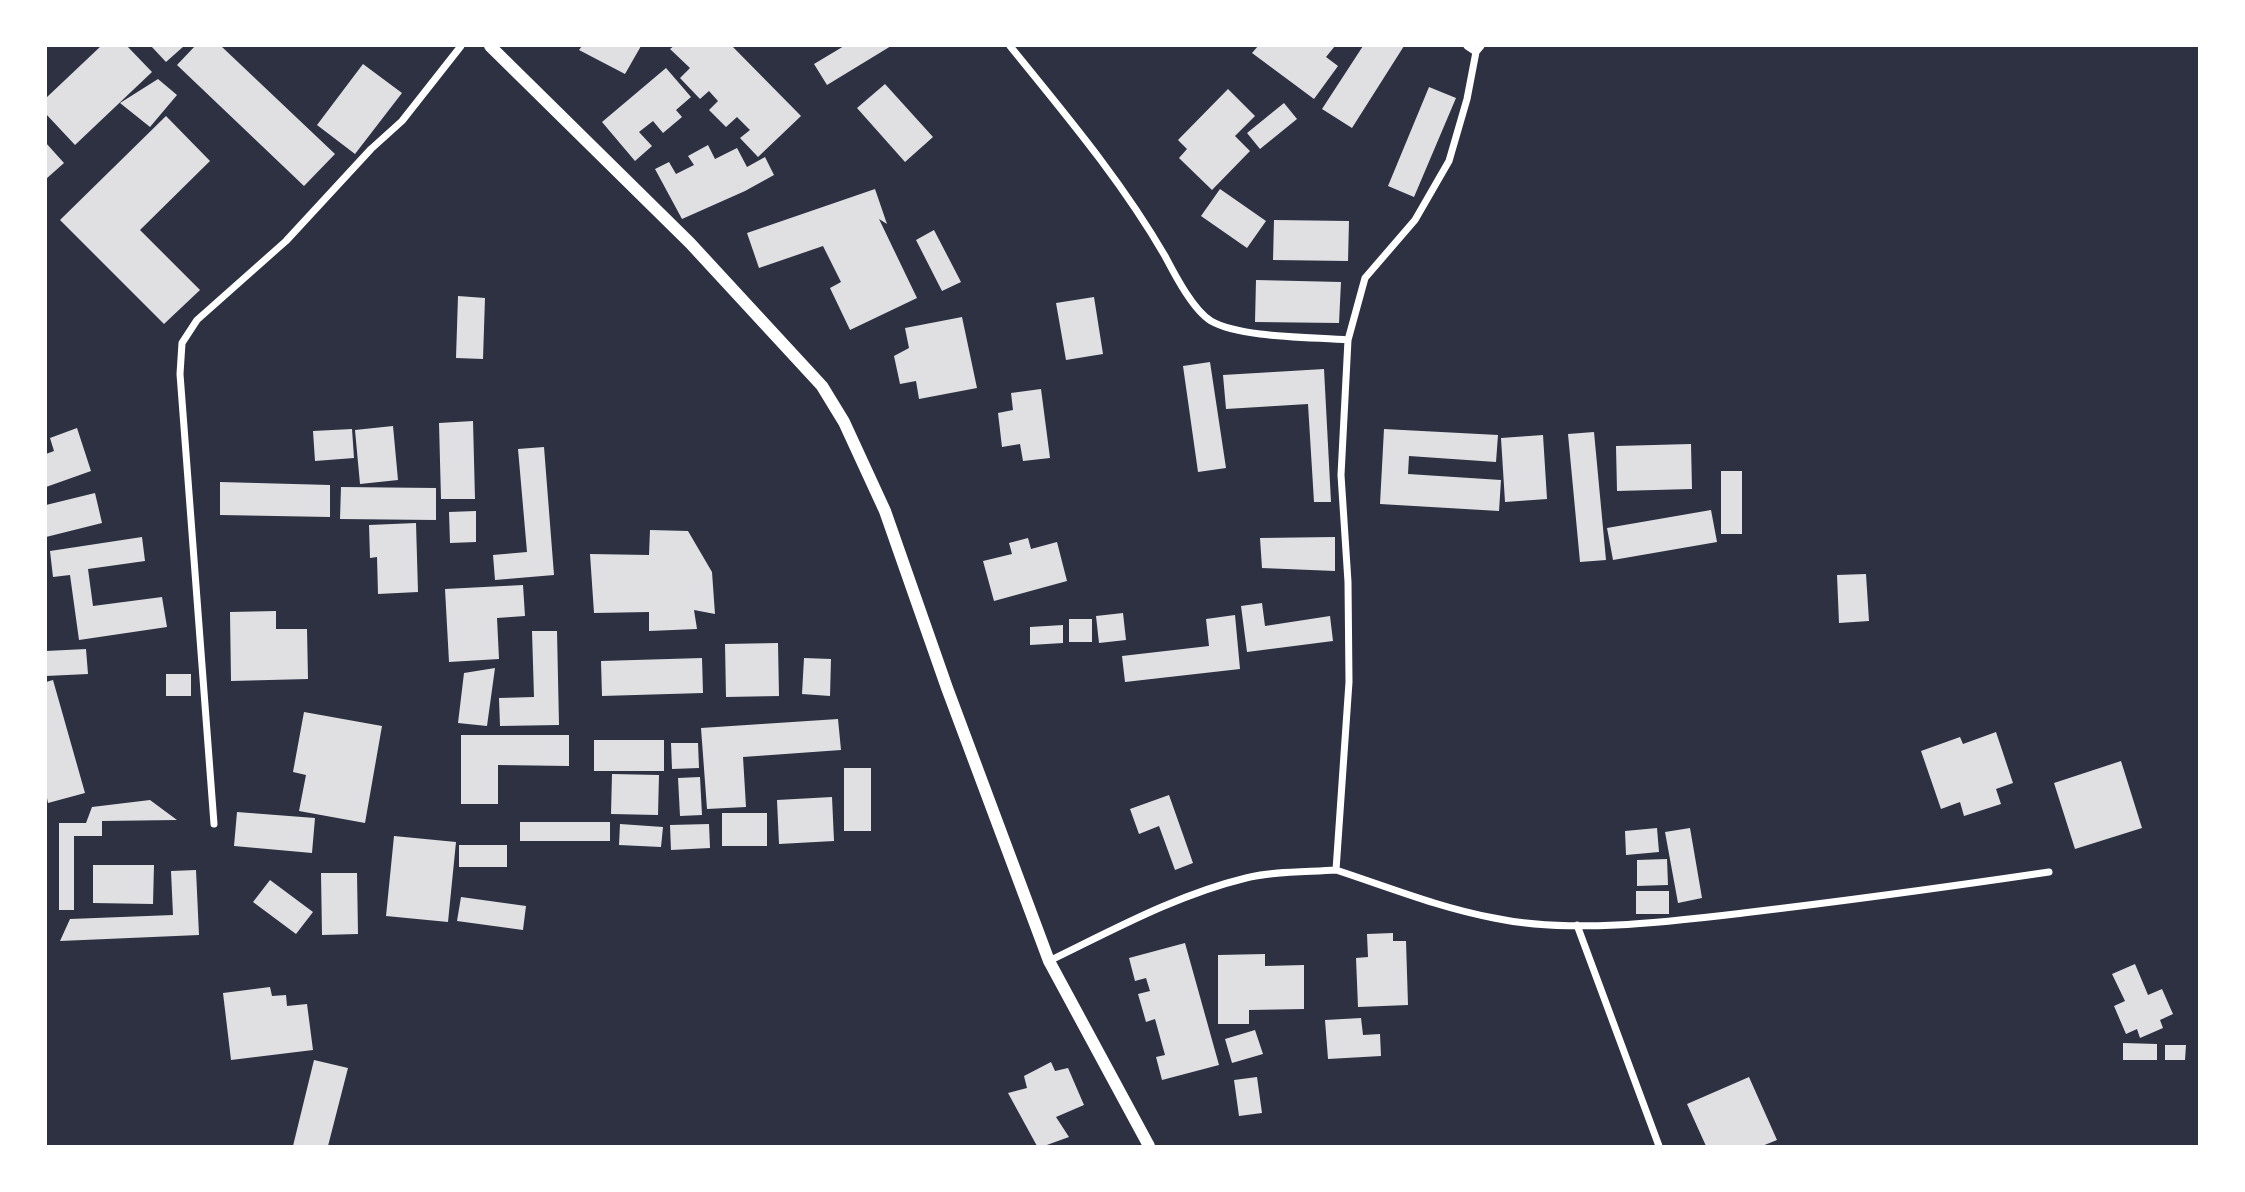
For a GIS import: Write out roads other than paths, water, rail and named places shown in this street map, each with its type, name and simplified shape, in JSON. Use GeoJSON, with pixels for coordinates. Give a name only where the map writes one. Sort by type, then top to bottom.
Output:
{"type":"FeatureCollection","features":[{"type":"Feature","properties":{"kind":"street"},"geometry":{"type":"LineString","coordinates":[[214,824],[180,374],[182,343],[197,320],[286,241],[371,149],[402,121],[461,46]]}},
{"type":"Feature","properties":{"kind":"street"},"geometry":{"type":"LineString","coordinates":[[490,46],[690,243],[822,386],[844,422],[884,511],[1049,961],[1149,1146]]}},
{"type":"Feature","properties":{"kind":"street"},"geometry":{"type":"LineString","coordinates":[[1010,46],[1104,163],[1148,227],[1186,295],[1210,320],[1244,332],[1348,340]]}},
{"type":"Feature","properties":{"kind":"street"},"geometry":{"type":"LineString","coordinates":[[1336,870],[1349,682],[1348,582],[1341,475],[1348,340],[1365,278],[1415,220],[1450,161],[1478,49],[1466,46]]}},
{"type":"Feature","properties":{"kind":"street"},"geometry":{"type":"LineString","coordinates":[[1049,961],[1133,919],[1190,895],[1248,877],[1336,870],[1494,919],[1577,925],[1678,920],[1858,899],[2049,872]]}},
{"type":"Feature","properties":{"kind":"street"},"geometry":{"type":"LineString","coordinates":[[1577,925],[1659,1146]]}}]}
